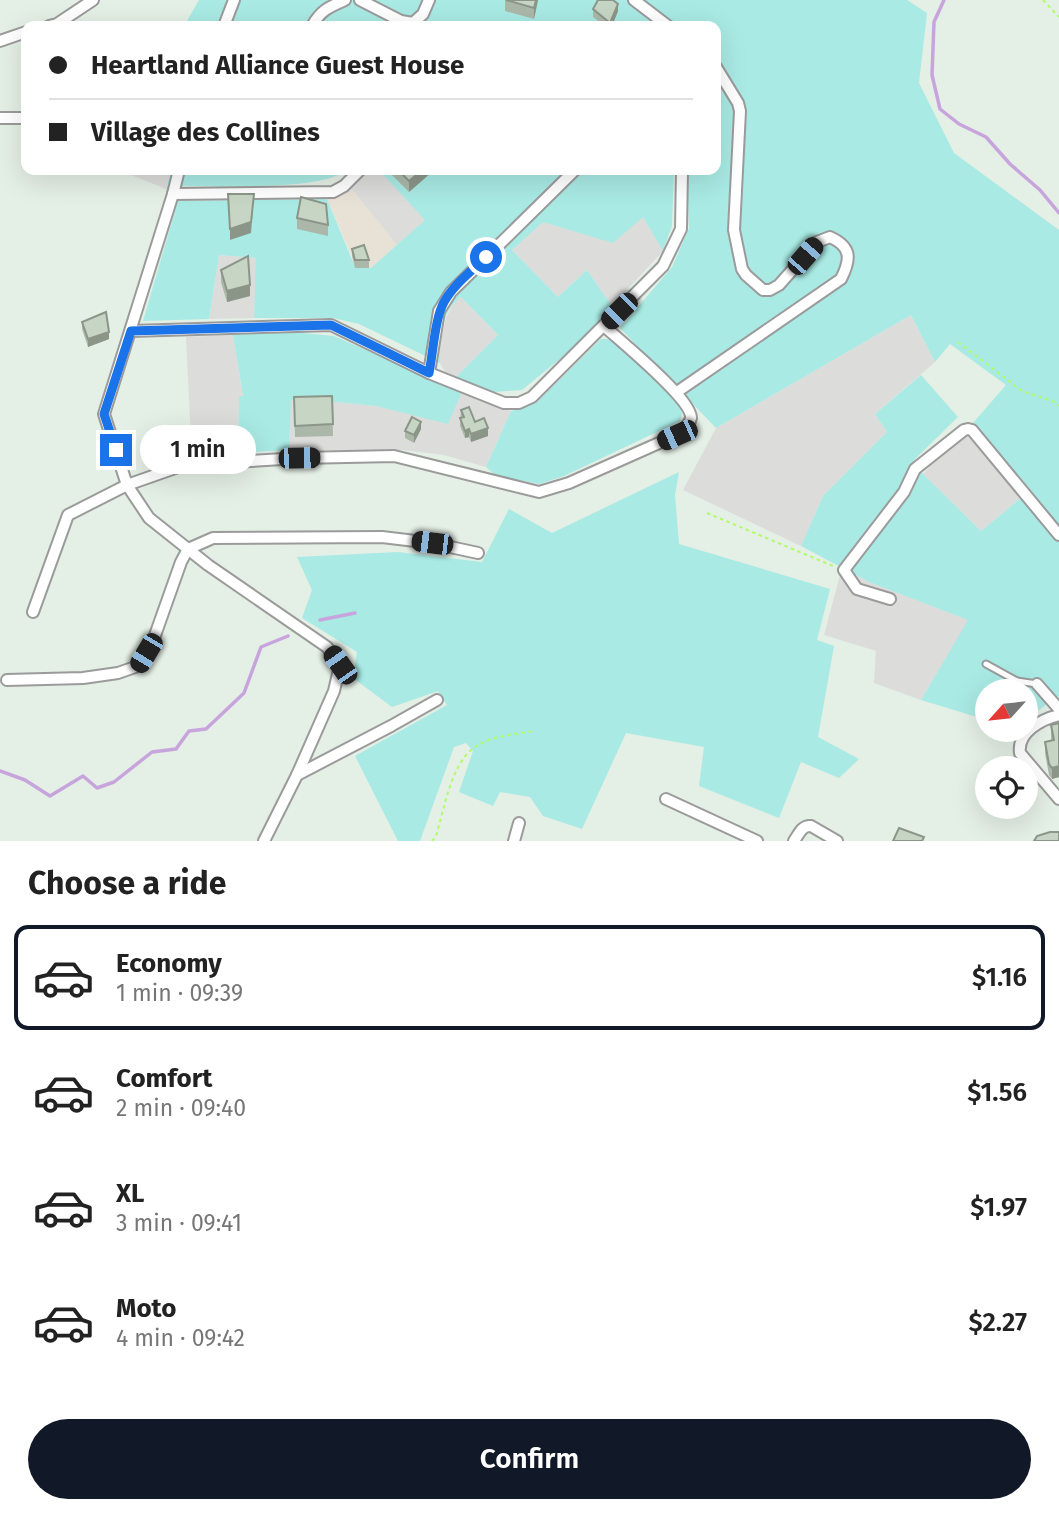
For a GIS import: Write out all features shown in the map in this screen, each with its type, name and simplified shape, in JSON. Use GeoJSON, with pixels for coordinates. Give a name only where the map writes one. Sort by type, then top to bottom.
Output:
{"type":"FeatureCollection","features":[{"type":"Feature","properties":{"kind":"street"},"geometry":{"type":"LineString","coordinates":[[62,21],[93,0]]}},
{"type":"Feature","properties":{"kind":"street"},"geometry":{"type":"LineString","coordinates":[[226,21],[234,0]]}},
{"type":"Feature","properties":{"kind":"street"},"geometry":{"type":"LineString","coordinates":[[315,21],[328,7],[345,0]]}},
{"type":"Feature","properties":{"kind":"street"},"geometry":{"type":"LineString","coordinates":[[360,0],[401,21]]}},
{"type":"Feature","properties":{"kind":"street"},"geometry":{"type":"LineString","coordinates":[[414,21],[423,14],[429,0]]}},
{"type":"Feature","properties":{"kind":"street"},"geometry":{"type":"LineString","coordinates":[[634,0],[661,21]]}},
{"type":"Feature","properties":{"kind":"street"},"geometry":{"type":"LineString","coordinates":[[0,41],[21,34]]}},
{"type":"Feature","properties":{"kind":"street"},"geometry":{"type":"LineString","coordinates":[[677,392],[841,279],[847,267],[847,254],[842,243],[830,237],[817,242],[779,285],[770,290],[763,290],[742,269],[734,230],[740,111],[721,75]]}},
{"type":"Feature","properties":{"kind":"street"},"geometry":{"type":"LineString","coordinates":[[0,118],[21,118]]}},
{"type":"Feature","properties":{"kind":"street"},"geometry":{"type":"LineString","coordinates":[[178,175],[104,414],[127,485],[149,518],[208,565],[327,647],[340,665],[334,691],[264,841]]}},
{"type":"Feature","properties":{"kind":"street"},"geometry":{"type":"LineString","coordinates":[[173,194],[333,192],[355,175]]}},
{"type":"Feature","properties":{"kind":"street"},"geometry":{"type":"LineString","coordinates":[[429,373],[439,311],[444,301],[570,175]]}},
{"type":"Feature","properties":{"kind":"street"},"geometry":{"type":"LineString","coordinates":[[131,331],[331,325],[429,373],[504,403],[519,403],[532,397],[663,266],[681,229],[682,175]]}},
{"type":"Feature","properties":{"kind":"street"},"geometry":{"type":"LineString","coordinates":[[33,612],[68,515],[127,485],[184,465],[394,456],[538,492],[569,483],[677,435],[687,427],[691,418],[688,408],[677,392],[604,326]]}},
{"type":"Feature","properties":{"kind":"street"},"geometry":{"type":"LineString","coordinates":[[890,599],[857,589],[844,570],[904,492],[915,469],[964,430],[972,430],[1059,536]]}},
{"type":"Feature","properties":{"kind":"street"},"geometry":{"type":"LineString","coordinates":[[7,681],[83,678],[118,673],[138,666],[153,641],[188,549],[212,538],[382,537],[432,543],[478,553]]}},
{"type":"Feature","properties":{"kind":"street"},"geometry":{"type":"LineString","coordinates":[[1038,685],[1059,709]]}},
{"type":"Feature","properties":{"kind":"street"},"geometry":{"type":"LineString","coordinates":[[297,775],[437,700]]}},
{"type":"Feature","properties":{"kind":"street"},"geometry":{"type":"LineString","coordinates":[[1059,715],[1044,718],[1024,736],[1019,747],[1020,753],[1059,799]]}},
{"type":"Feature","properties":{"kind":"street"},"geometry":{"type":"LineString","coordinates":[[666,799],[757,841]]}},
{"type":"Feature","properties":{"kind":"street"},"geometry":{"type":"LineString","coordinates":[[514,841],[519,823]]}},
{"type":"Feature","properties":{"kind":"street"},"geometry":{"type":"LineString","coordinates":[[794,841],[807,825],[837,841]]}},
{"type":"Feature","properties":{"kind":"lane"},"geometry":{"type":"LineString","coordinates":[[986,664],[1013,679]]}},
{"type":"Feature","properties":{"kind":"path"},"geometry":{"type":"LineString","coordinates":[[1043,0],[1059,17]]}},
{"type":"Feature","properties":{"kind":"path"},"geometry":{"type":"LineString","coordinates":[[958,342],[1022,391],[1053,401],[1059,406]]}},
{"type":"Feature","properties":{"kind":"path"},"geometry":{"type":"LineString","coordinates":[[707,513],[844,570]]}},
{"type":"Feature","properties":{"kind":"path"},"geometry":{"type":"LineString","coordinates":[[432,841],[436,836],[454,775],[475,747],[490,740],[534,730]]}},
{"type":"Feature","properties":{"kind":"shaded area"},"geometry":{"type":"Polygon","coordinates":[[[199,0],[907,0],[927,13],[919,83],[954,153],[1059,230],[1059,526],[973,423],[1006,385],[950,344],[935,362],[911,315],[716,428],[620,328],[672,267],[689,228],[687,175],[721,175],[721,21],[187,21],[199,0]]]}},
{"type":"Feature","properties":{"kind":"shaded area"},"geometry":{"type":"Polygon","coordinates":[[[131,175],[170,175],[166,189],[131,175]]]}},
{"type":"Feature","properties":{"kind":"shaded area"},"geometry":{"type":"Polygon","coordinates":[[[170,175],[337,175],[293,184],[182,186],[166,189],[170,175]]]}},
{"type":"Feature","properties":{"kind":"shaded area"},"geometry":{"type":"Polygon","coordinates":[[[364,175],[384,175],[426,220],[397,245],[351,188],[364,175]]]}},
{"type":"Feature","properties":{"kind":"shaded area"},"geometry":{"type":"Polygon","coordinates":[[[384,175],[674,175],[672,226],[663,251],[643,217],[613,243],[543,222],[512,250],[558,297],[587,270],[612,306],[608,315],[522,390],[494,392],[454,379],[498,335],[461,297],[452,305],[445,318],[440,341],[440,363],[359,324],[333,318],[254,318],[256,258],[219,255],[209,319],[143,321],[178,201],[327,199],[355,267],[371,268],[425,220],[384,175]]]}},
{"type":"Feature","properties":{"kind":"shaded area"},"geometry":{"type":"Polygon","coordinates":[[[351,188],[397,245],[371,268],[355,268],[327,199],[351,188]]]}},
{"type":"Feature","properties":{"kind":"shaded area"},"geometry":{"type":"Polygon","coordinates":[[[643,217],[663,251],[612,306],[587,270],[558,297],[512,250],[544,221],[643,217]]]}},
{"type":"Feature","properties":{"kind":"shaded area"},"geometry":{"type":"Polygon","coordinates":[[[219,255],[257,258],[254,318],[209,319],[219,255]]]}},
{"type":"Feature","properties":{"kind":"shaded area"},"geometry":{"type":"Polygon","coordinates":[[[461,297],[498,335],[454,379],[446,374],[440,363],[439,349],[446,318],[453,304],[461,297]]]}},
{"type":"Feature","properties":{"kind":"shaded area"},"geometry":{"type":"Polygon","coordinates":[[[911,315],[935,362],[875,414],[887,432],[823,496],[801,546],[683,490],[716,428],[911,315]]]}},
{"type":"Feature","properties":{"kind":"shaded area"},"geometry":{"type":"Polygon","coordinates":[[[293,332],[334,336],[462,392],[448,424],[376,406],[291,400],[289,450],[238,453],[239,397],[243,396],[233,335],[293,332]]]}},
{"type":"Feature","properties":{"kind":"shaded area"},"geometry":{"type":"Polygon","coordinates":[[[233,335],[243,397],[239,397],[238,453],[192,458],[186,337],[233,335]]]}},
{"type":"Feature","properties":{"kind":"shaded area"},"geometry":{"type":"Polygon","coordinates":[[[601,339],[617,342],[679,402],[682,413],[680,421],[564,476],[539,484],[495,475],[486,467],[511,411],[537,402],[601,339]]]}},
{"type":"Feature","properties":{"kind":"shaded area"},"geometry":{"type":"Polygon","coordinates":[[[921,375],[958,417],[914,460],[923,474],[981,531],[1027,493],[1059,534],[1059,696],[1038,711],[1038,679],[975,679],[975,716],[921,700],[968,620],[869,582],[801,546],[823,496],[887,432],[875,414],[921,375]]]}},
{"type":"Feature","properties":{"kind":"shaded area"},"geometry":{"type":"Polygon","coordinates":[[[462,392],[511,411],[486,467],[444,455],[403,450],[289,450],[290,400],[376,406],[448,423],[462,392]]]}},
{"type":"Feature","properties":{"kind":"shaded area"},"geometry":{"type":"Polygon","coordinates":[[[967,435],[1021,498],[981,531],[923,474],[939,456],[967,435]]]}},
{"type":"Feature","properties":{"kind":"shaded area"},"geometry":{"type":"Polygon","coordinates":[[[679,472],[675,495],[679,544],[830,589],[817,640],[834,646],[818,737],[859,759],[839,778],[801,762],[779,818],[699,786],[704,747],[626,733],[582,829],[543,816],[530,797],[500,792],[493,806],[459,792],[473,751],[466,743],[454,747],[420,841],[398,841],[355,756],[447,705],[438,691],[392,707],[353,678],[357,652],[302,618],[312,590],[297,557],[398,552],[482,562],[509,509],[552,533],[679,472]]]}},
{"type":"Feature","properties":{"kind":"shaded area"},"geometry":{"type":"Polygon","coordinates":[[[842,568],[869,582],[969,620],[921,700],[874,683],[876,651],[824,635],[842,568]]]}},
{"type":"Feature","properties":{"kind":"building"},"geometry":{"type":"Polygon","coordinates":[[[506,0],[536,0],[534,8],[506,0]]]}},
{"type":"Feature","properties":{"kind":"building"},"geometry":{"type":"Polygon","coordinates":[[[598,0],[613,0],[618,4],[611,21],[593,9],[598,0]]]}},
{"type":"Feature","properties":{"kind":"building"},"geometry":{"type":"Polygon","coordinates":[[[403,175],[416,175],[409,181],[403,175]]]}},
{"type":"Feature","properties":{"kind":"building"},"geometry":{"type":"Polygon","coordinates":[[[228,194],[254,194],[251,222],[230,229],[228,194]]]}},
{"type":"Feature","properties":{"kind":"building"},"geometry":{"type":"Polygon","coordinates":[[[301,197],[326,204],[328,225],[297,218],[301,197]]]}},
{"type":"Feature","properties":{"kind":"building"},"geometry":{"type":"Polygon","coordinates":[[[364,245],[369,260],[355,260],[352,249],[364,245]]]}},
{"type":"Feature","properties":{"kind":"building"},"geometry":{"type":"Polygon","coordinates":[[[248,256],[250,285],[227,291],[221,270],[248,256]]]}},
{"type":"Feature","properties":{"kind":"building"},"geometry":{"type":"Polygon","coordinates":[[[106,312],[109,332],[88,339],[82,322],[106,312]]]}},
{"type":"Feature","properties":{"kind":"building"},"geometry":{"type":"Polygon","coordinates":[[[332,396],[333,424],[295,426],[294,397],[332,396]]]}},
{"type":"Feature","properties":{"kind":"building"},"geometry":{"type":"Polygon","coordinates":[[[469,407],[475,422],[484,418],[488,428],[471,434],[469,429],[465,431],[460,418],[464,417],[461,410],[469,407]]]}},
{"type":"Feature","properties":{"kind":"building"},"geometry":{"type":"Polygon","coordinates":[[[412,417],[421,422],[414,435],[405,431],[412,417]]]}},
{"type":"Feature","properties":{"kind":"building"},"geometry":{"type":"Polygon","coordinates":[[[1059,723],[1059,766],[1052,768],[1045,742],[1054,740],[1051,725],[1059,723]]]}},
{"type":"Feature","properties":{"kind":"building"},"geometry":{"type":"Polygon","coordinates":[[[899,828],[924,837],[922,841],[893,841],[899,828]]]}},
{"type":"Feature","properties":{"kind":"building"},"geometry":{"type":"Polygon","coordinates":[[[1059,832],[1059,841],[1034,841],[1037,836],[1059,832]]]}},
{"type":"Feature","properties":{"kind":"waterway"},"geometry":{"type":"LineString","coordinates":[[944,0],[934,22],[932,75],[940,109],[959,124],[986,137],[1010,164],[1040,190],[1059,213]]}},
{"type":"Feature","properties":{"kind":"waterway"},"geometry":{"type":"LineString","coordinates":[[320,620],[355,613]]}},
{"type":"Feature","properties":{"kind":"waterway"},"geometry":{"type":"LineString","coordinates":[[0,771],[25,780],[50,796],[83,776],[97,788],[114,782],[152,752],[176,749],[189,731],[206,729],[244,693],[261,647],[288,636]]}},
{"type":"Feature","properties":{"kind":"route"},"geometry":{"type":"LineString","coordinates":[[116,450],[104,414],[131,331],[331,325],[429,373],[439,311],[451,292],[486,257]]}}]}
